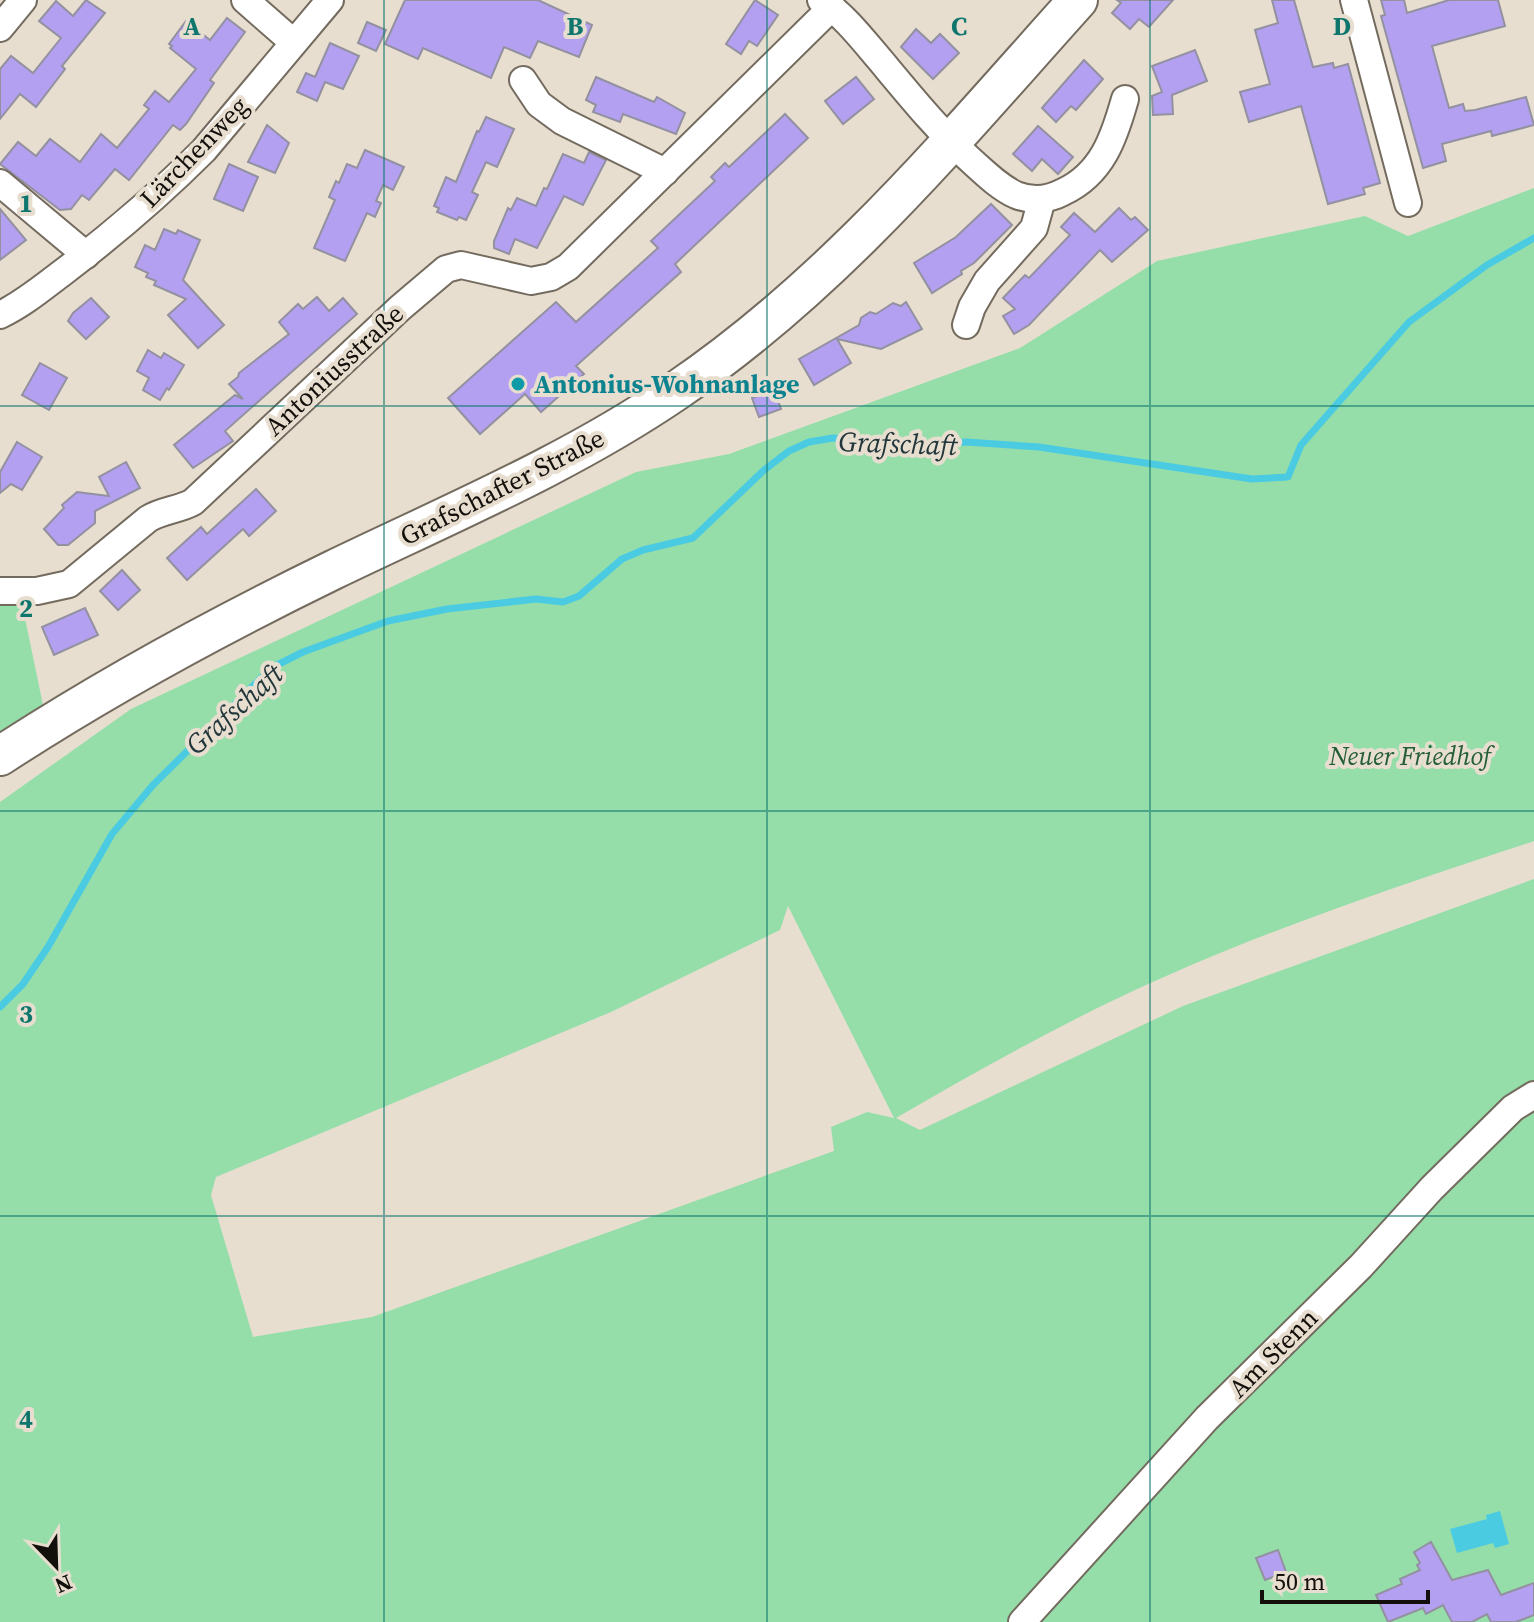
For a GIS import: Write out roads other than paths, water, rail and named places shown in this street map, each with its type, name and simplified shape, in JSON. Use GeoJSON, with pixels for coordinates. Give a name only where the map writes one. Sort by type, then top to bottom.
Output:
{"type":"FeatureCollection","features":[{"type":"Feature","properties":{"kind":"street"},"geometry":{"type":"LineString","coordinates":[[0,28],[23,0]]}},
{"type":"Feature","properties":{"kind":"street"},"geometry":{"type":"LineString","coordinates":[[245,0],[293,42]]}},
{"type":"Feature","properties":{"kind":"street","name":"Lärchenweg"},"geometry":{"type":"LineString","coordinates":[[1,317],[86,255],[182,172],[330,0]]}},
{"type":"Feature","properties":{"kind":"street","name":"Grafschafter Straße"},"geometry":{"type":"LineString","coordinates":[[0,756],[115,683],[208,631],[551,466],[676,391],[756,331],[825,273],[950,142],[1078,0]]}},
{"type":"Feature","properties":{"kind":"street"},"geometry":{"type":"LineString","coordinates":[[1354,0],[1408,203]]}},
{"type":"Feature","properties":{"kind":"street"},"geometry":{"type":"LineString","coordinates":[[826,4],[950,142],[1017,195],[1042,199],[1078,184],[1102,160],[1110,147],[1125,99]]}},
{"type":"Feature","properties":{"kind":"street","name":"Antoniusstraße"},"geometry":{"type":"LineString","coordinates":[[0,591],[37,591],[69,584],[148,519],[193,502],[400,308],[446,269],[461,265],[531,281],[551,277],[568,267],[665,172],[826,4]]}},
{"type":"Feature","properties":{"kind":"street"},"geometry":{"type":"LineString","coordinates":[[523,80],[539,104],[562,121],[665,172]]}},
{"type":"Feature","properties":{"kind":"street"},"geometry":{"type":"LineString","coordinates":[[0,183],[86,255]]}},
{"type":"Feature","properties":{"kind":"street"},"geometry":{"type":"LineString","coordinates":[[966,325],[987,281],[1034,228],[1042,199]]}},
{"type":"Feature","properties":{"kind":"street","name":"Am Stenn"},"geometry":{"type":"LineString","coordinates":[[1022,1622],[1207,1418],[1361,1266],[1432,1188],[1513,1108],[1534,1095]]}},
{"type":"Feature","properties":{"kind":"water"},"geometry":{"type":"Polygon","coordinates":[[[1500,1511],[1509,1544],[1495,1548],[1493,1543],[1457,1553],[1450,1529],[1487,1519],[1486,1515],[1500,1511]]]}},
{"type":"Feature","properties":{"kind":"waterway","name":"Grafschaft"},"geometry":{"type":"LineString","coordinates":[[0,1007],[23,984],[48,947],[112,834],[153,785],[271,668],[303,652],[388,621],[447,609],[536,599],[563,602],[579,596],[622,559],[643,550],[693,538],[763,471],[789,451],[809,442],[833,438],[917,445],[966,442],[1039,447],[1252,479],[1288,477],[1301,445],[1409,322],[1487,265],[1534,238]]}},
{"type":"Feature","properties":{"kind":"place","name":"Antonius-Wohnanlage"},"geometry":{"type":"Point","coordinates":[518,384]}},
{"type":"Feature","properties":{"kind":"park label","name":"Neuer Friedhof"},"geometry":{"type":"Point","coordinates":[1410,756]}}]}
